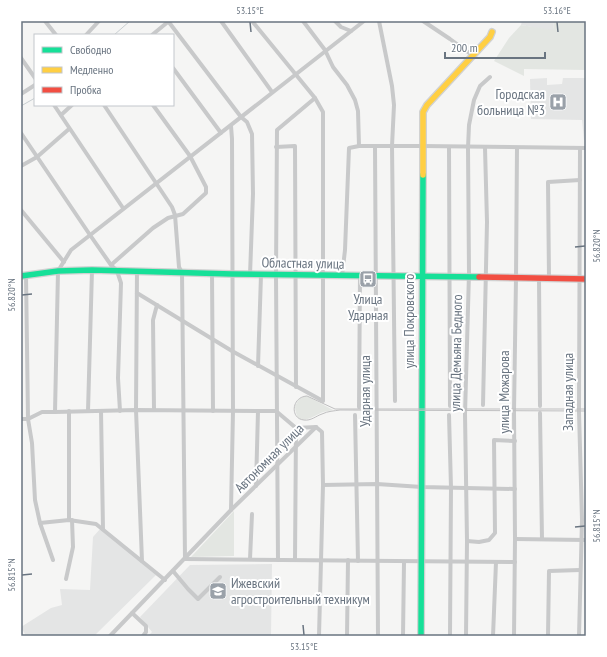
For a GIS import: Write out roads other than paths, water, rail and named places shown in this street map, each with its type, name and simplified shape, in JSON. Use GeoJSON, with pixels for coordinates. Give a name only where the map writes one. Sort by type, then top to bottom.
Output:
{"type":"FeatureCollection","features":[{"type":"Feature","properties":{"kind":"street"},"geometry":{"type":"LineString","coordinates":[[45,21],[55,34]]}},
{"type":"Feature","properties":{"kind":"street"},"geometry":{"type":"LineString","coordinates":[[87,34],[99,21]]}},
{"type":"Feature","properties":{"kind":"street"},"geometry":{"type":"LineString","coordinates":[[153,34],[168,21],[241,117],[247,122],[252,134],[253,194],[250,274]]}},
{"type":"Feature","properties":{"kind":"street"},"geometry":{"type":"LineString","coordinates":[[220,21],[272,92]]}},
{"type":"Feature","properties":{"kind":"street"},"geometry":{"type":"LineString","coordinates":[[137,292],[232,351],[323,401],[324,114],[321,107],[252,21]]}},
{"type":"Feature","properties":{"kind":"street"},"geometry":{"type":"LineString","coordinates":[[303,21],[325,50],[333,68],[347,85],[355,100],[358,111],[359,146]]}},
{"type":"Feature","properties":{"kind":"street"},"geometry":{"type":"LineString","coordinates":[[335,21],[341,27],[351,31]]}},
{"type":"Feature","properties":{"kind":"street"},"geometry":{"type":"LineString","coordinates":[[55,412],[58,271],[71,250],[364,21]]}},
{"type":"Feature","properties":{"kind":"street"},"geometry":{"type":"LineString","coordinates":[[379,21],[392,86],[394,105],[392,146],[395,401]]}},
{"type":"Feature","properties":{"kind":"street"},"geometry":{"type":"LineString","coordinates":[[423,21],[450,38],[472,55]]}},
{"type":"Feature","properties":{"kind":"street","name":"улица Покровского"},"geometry":{"type":"LineString","coordinates":[[421,636],[422,121],[425,108],[490,37],[492,32]]}},
{"type":"Feature","properties":{"kind":"street"},"geometry":{"type":"LineString","coordinates":[[21,58],[34,77]]}},
{"type":"Feature","properties":{"kind":"street"},"geometry":{"type":"LineString","coordinates":[[174,69],[221,133]]}},
{"type":"Feature","properties":{"kind":"street","name":"улица Демьяна Бедного"},"geometry":{"type":"LineString","coordinates":[[466,636],[467,487],[465,414],[468,278],[468,148],[469,125],[476,95],[480,86],[490,77]]}},
{"type":"Feature","properties":{"kind":"street"},"geometry":{"type":"LineString","coordinates":[[21,94],[34,86]]}},
{"type":"Feature","properties":{"kind":"street"},"geometry":{"type":"LineString","coordinates":[[278,560],[278,464],[276,411],[276,147],[278,130],[314,98]]}},
{"type":"Feature","properties":{"kind":"street"},"geometry":{"type":"LineString","coordinates":[[55,106],[124,208]]}},
{"type":"Feature","properties":{"kind":"street"},"geometry":{"type":"LineString","coordinates":[[61,115],[71,106]]}},
{"type":"Feature","properties":{"kind":"street"},"geometry":{"type":"LineString","coordinates":[[105,106],[172,207],[175,215],[179,267],[182,273],[185,559],[348,560],[376,562],[515,562]]}},
{"type":"Feature","properties":{"kind":"street"},"geometry":{"type":"LineString","coordinates":[[111,265],[153,228],[168,218],[182,214],[206,193],[206,187],[190,156],[154,106]]}},
{"type":"Feature","properties":{"kind":"street"},"geometry":{"type":"LineString","coordinates":[[231,126],[231,510]]}},
{"type":"Feature","properties":{"kind":"street"},"geometry":{"type":"LineString","coordinates":[[21,166],[37,157],[69,129]]}},
{"type":"Feature","properties":{"kind":"street"},"geometry":{"type":"LineString","coordinates":[[21,133],[111,265],[118,271],[120,284],[118,378],[120,411]]}},
{"type":"Feature","properties":{"kind":"street"},"geometry":{"type":"LineString","coordinates":[[276,147],[295,146],[296,387]]}},
{"type":"Feature","properties":{"kind":"street"},"geometry":{"type":"LineString","coordinates":[[342,276],[345,250],[349,148],[359,146],[586,148]]}},
{"type":"Feature","properties":{"kind":"street","name":"Ударная улица"},"geometry":{"type":"LineString","coordinates":[[375,147],[376,562],[378,636]]}},
{"type":"Feature","properties":{"kind":"street"},"geometry":{"type":"LineString","coordinates":[[449,147],[450,406]]}},
{"type":"Feature","properties":{"kind":"street"},"geometry":{"type":"LineString","coordinates":[[483,406],[487,222],[485,148]]}},
{"type":"Feature","properties":{"kind":"street","name":"улица Можарова"},"geometry":{"type":"LineString","coordinates":[[514,636],[514,411],[517,148]]}},
{"type":"Feature","properties":{"kind":"street","name":"Западная улица"},"geometry":{"type":"LineString","coordinates":[[579,636],[580,570],[584,540],[579,412],[583,279],[580,148]]}},
{"type":"Feature","properties":{"kind":"street"},"geometry":{"type":"LineString","coordinates":[[549,278],[548,182],[580,180]]}},
{"type":"Feature","properties":{"kind":"street"},"geometry":{"type":"LineString","coordinates":[[21,210],[64,262]]}},
{"type":"Feature","properties":{"kind":"street"},"geometry":{"type":"LineString","coordinates":[[88,410],[92,270]]}},
{"type":"Feature","properties":{"kind":"street","name":"Областная улица"},"geometry":{"type":"LineString","coordinates":[[24,276],[58,271],[92,270],[261,275],[583,279]]}},
{"type":"Feature","properties":{"kind":"street"},"geometry":{"type":"LineString","coordinates":[[137,271],[136,410],[142,561]]}},
{"type":"Feature","properties":{"kind":"street"},"geometry":{"type":"LineString","coordinates":[[212,274],[213,411]]}},
{"type":"Feature","properties":{"kind":"street"},"geometry":{"type":"LineString","coordinates":[[258,366],[261,275]]}},
{"type":"Feature","properties":{"kind":"street"},"geometry":{"type":"LineString","coordinates":[[24,276],[28,419],[32,443],[35,500],[40,523],[53,560]]}},
{"type":"Feature","properties":{"kind":"street"},"geometry":{"type":"LineString","coordinates":[[359,407],[360,276]]}},
{"type":"Feature","properties":{"kind":"street"},"geometry":{"type":"LineString","coordinates":[[539,278],[540,406]]}},
{"type":"Feature","properties":{"kind":"street"},"geometry":{"type":"LineString","coordinates":[[154,410],[153,320],[157,305]]}},
{"type":"Feature","properties":{"kind":"street","name":"Автономная улица"},"geometry":{"type":"LineString","coordinates":[[21,419],[28,419],[42,412],[88,410],[276,411],[296,428],[316,427]]}},
{"type":"Feature","properties":{"kind":"street"},"geometry":{"type":"LineString","coordinates":[[66,579],[73,548],[69,411]]}},
{"type":"Feature","properties":{"kind":"street"},"geometry":{"type":"LineString","coordinates":[[101,411],[103,529]]}},
{"type":"Feature","properties":{"kind":"street"},"geometry":{"type":"LineString","coordinates":[[256,486],[258,411]]}},
{"type":"Feature","properties":{"kind":"street"},"geometry":{"type":"LineString","coordinates":[[540,412],[542,540]]}},
{"type":"Feature","properties":{"kind":"street"},"geometry":{"type":"LineString","coordinates":[[355,415],[358,484],[358,561]]}},
{"type":"Feature","properties":{"kind":"street"},"geometry":{"type":"LineString","coordinates":[[449,415],[451,488],[450,636]]}},
{"type":"Feature","properties":{"kind":"street"},"geometry":{"type":"LineString","coordinates":[[316,427],[322,432],[323,485],[319,636]]}},
{"type":"Feature","properties":{"kind":"street","name":"Автономная улица"},"geometry":{"type":"LineString","coordinates":[[110,636],[231,510],[316,427]]}},
{"type":"Feature","properties":{"kind":"street"},"geometry":{"type":"LineString","coordinates":[[296,428],[296,560]]}},
{"type":"Feature","properties":{"kind":"street"},"geometry":{"type":"LineString","coordinates":[[467,541],[479,542],[489,540],[495,533],[494,440],[515,441]]}},
{"type":"Feature","properties":{"kind":"street"},"geometry":{"type":"LineString","coordinates":[[323,485],[377,484],[422,487],[515,489]]}},
{"type":"Feature","properties":{"kind":"street"},"geometry":{"type":"LineString","coordinates":[[250,559],[252,514]]}},
{"type":"Feature","properties":{"kind":"street"},"geometry":{"type":"LineString","coordinates":[[40,523],[71,520],[96,524],[165,580]]}},
{"type":"Feature","properties":{"kind":"street"},"geometry":{"type":"LineString","coordinates":[[515,539],[584,540]]}},
{"type":"Feature","properties":{"kind":"street"},"geometry":{"type":"LineString","coordinates":[[347,636],[348,560]]}},
{"type":"Feature","properties":{"kind":"street"},"geometry":{"type":"LineString","coordinates":[[403,636],[404,562]]}},
{"type":"Feature","properties":{"kind":"street"},"geometry":{"type":"LineString","coordinates":[[494,636],[496,562]]}},
{"type":"Feature","properties":{"kind":"street"},"geometry":{"type":"LineString","coordinates":[[548,636],[549,571],[580,570]]}},
{"type":"Feature","properties":{"kind":"street"},"geometry":{"type":"LineString","coordinates":[[173,571],[198,599],[220,577]]}},
{"type":"Feature","properties":{"kind":"street"},"geometry":{"type":"LineString","coordinates":[[132,614],[146,626],[146,632],[143,636]]}},
{"type":"Feature","properties":{"kind":"waterway"},"geometry":{"type":"LineString","coordinates":[[115,34],[130,21]]}},
{"type":"Feature","properties":{"kind":"waterway"},"geometry":{"type":"LineString","coordinates":[[21,106],[34,99]]}},
{"type":"Feature","properties":{"kind":"tram line"},"geometry":{"type":"LineString","coordinates":[[586,409],[335,409],[307,396],[298,400],[294,408],[296,416],[299,419],[304,420],[311,419],[326,412],[340,410],[586,411]]}},
{"type":"Feature","properties":{"kind":"place","name":"Городская больница №3"},"geometry":{"type":"Point","coordinates":[558,102]}},
{"type":"Feature","properties":{"kind":"place","name":"Улица Ударная"},"geometry":{"type":"Point","coordinates":[368,279]}},
{"type":"Feature","properties":{"kind":"place","name":"Ижевский агростроительный техникум"},"geometry":{"type":"Point","coordinates":[218,591]}}]}
